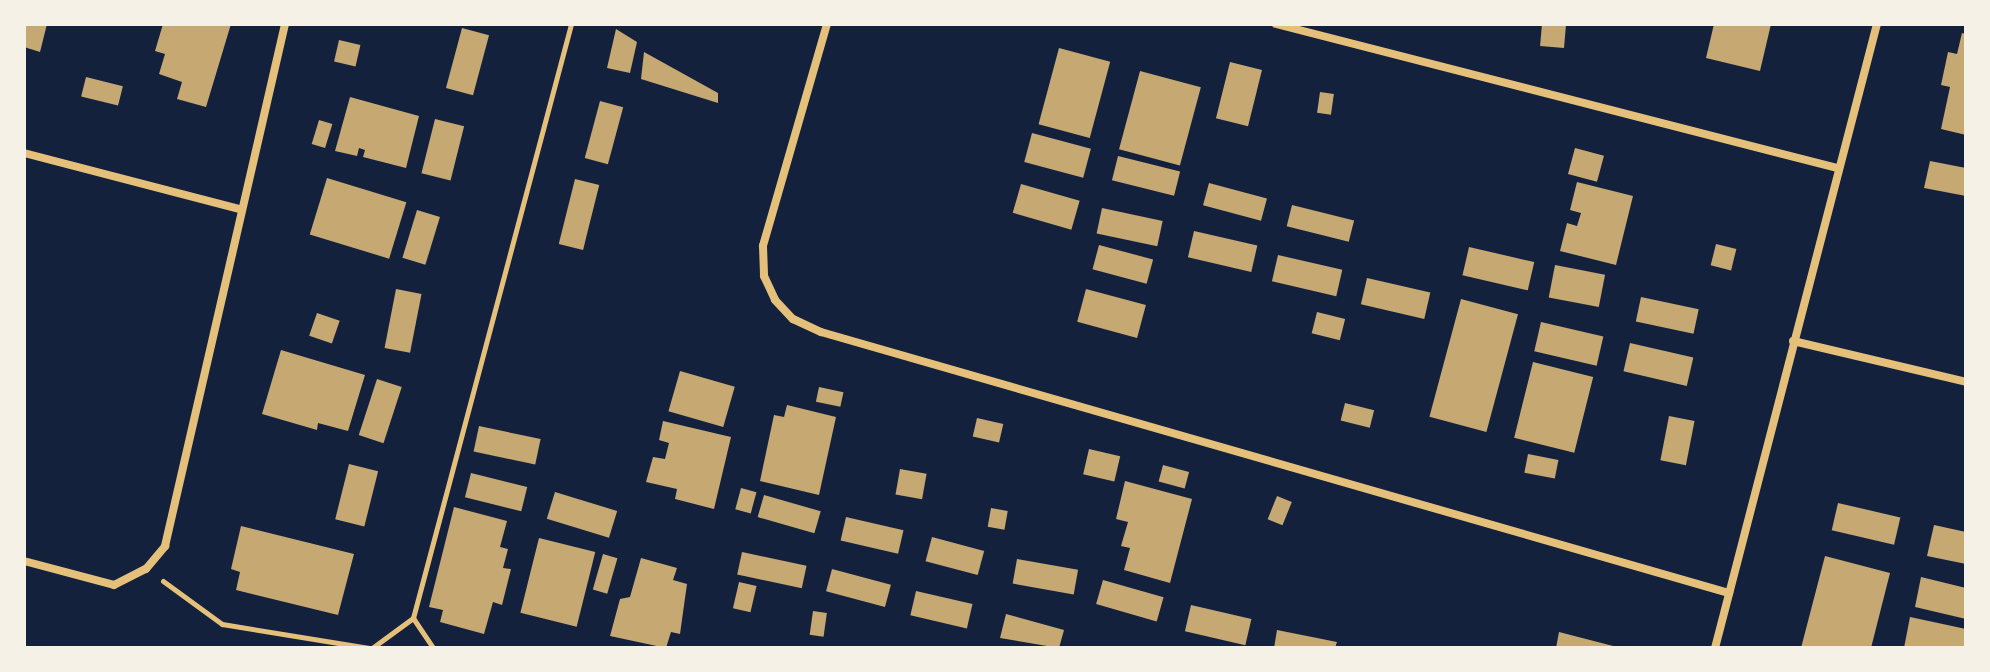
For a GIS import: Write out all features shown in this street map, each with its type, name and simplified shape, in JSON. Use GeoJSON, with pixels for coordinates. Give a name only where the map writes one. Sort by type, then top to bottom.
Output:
{"type":"FeatureCollection","features":[{"type":"Feature","properties":{"kind":"street"},"geometry":{"type":"LineString","coordinates":[[24,561],[114,585],[146,569],[165,546],[239,209],[285,24]]}},
{"type":"Feature","properties":{"kind":"street"},"geometry":{"type":"LineString","coordinates":[[827,24],[763,246],[764,276],[775,300],[793,319],[821,332],[1729,593]]}},
{"type":"Feature","properties":{"kind":"street"},"geometry":{"type":"LineString","coordinates":[[1276,24],[1837,168]]}},
{"type":"Feature","properties":{"kind":"street"},"geometry":{"type":"LineString","coordinates":[[1715,648],[1837,168],[1877,24]]}},
{"type":"Feature","properties":{"kind":"street"},"geometry":{"type":"LineString","coordinates":[[24,153],[239,209]]}},
{"type":"Feature","properties":{"kind":"street"},"geometry":{"type":"LineString","coordinates":[[1793,341],[1966,382]]}},
{"type":"Feature","properties":{"kind":"path"},"geometry":{"type":"LineString","coordinates":[[146,569],[222,624],[370,648],[413,618],[571,24]]}},
{"type":"Feature","properties":{"kind":"path"},"geometry":{"type":"LineString","coordinates":[[413,618],[433,648]]}},
{"type":"Feature","properties":{"kind":"building"},"geometry":{"type":"Polygon","coordinates":[[[24,24],[47,24],[40,52],[24,47],[24,24]]]}},
{"type":"Feature","properties":{"kind":"building"},"geometry":{"type":"Polygon","coordinates":[[[163,24],[231,24],[206,107],[177,99],[182,82],[159,74],[165,54],[155,51],[163,24]]]}},
{"type":"Feature","properties":{"kind":"building"},"geometry":{"type":"Polygon","coordinates":[[[1542,24],[1566,26],[1564,48],[1540,46],[1542,24]]]}},
{"type":"Feature","properties":{"kind":"building"},"geometry":{"type":"Polygon","coordinates":[[[1714,24],[1771,24],[1760,71],[1706,58],[1714,24]]]}},
{"type":"Feature","properties":{"kind":"building"},"geometry":{"type":"Polygon","coordinates":[[[462,28],[489,35],[473,95],[446,88],[462,28]]]}},
{"type":"Feature","properties":{"kind":"building"},"geometry":{"type":"Polygon","coordinates":[[[616,29],[637,42],[630,73],[607,68],[616,29]]]}},
{"type":"Feature","properties":{"kind":"building"},"geometry":{"type":"Polygon","coordinates":[[[1962,33],[1966,34],[1966,135],[1941,129],[1950,87],[1941,85],[1948,52],[1957,54],[1962,33]]]}},
{"type":"Feature","properties":{"kind":"building"},"geometry":{"type":"Polygon","coordinates":[[[339,40],[360,45],[355,66],[334,61],[339,40]]]}},
{"type":"Feature","properties":{"kind":"building"},"geometry":{"type":"Polygon","coordinates":[[[1059,48],[1110,62],[1090,138],[1039,124],[1059,48]]]}},
{"type":"Feature","properties":{"kind":"building"},"geometry":{"type":"Polygon","coordinates":[[[644,52],[718,93],[718,103],[641,79],[644,52]]]}},
{"type":"Feature","properties":{"kind":"building"},"geometry":{"type":"Polygon","coordinates":[[[1230,62],[1262,70],[1248,126],[1216,118],[1230,62]]]}},
{"type":"Feature","properties":{"kind":"building"},"geometry":{"type":"Polygon","coordinates":[[[1140,71],[1201,87],[1180,166],[1119,149],[1140,71]]]}},
{"type":"Feature","properties":{"kind":"building"},"geometry":{"type":"Polygon","coordinates":[[[86,77],[123,86],[118,106],[81,96],[86,77]]]}},
{"type":"Feature","properties":{"kind":"building"},"geometry":{"type":"Polygon","coordinates":[[[1320,92],[1334,94],[1331,115],[1317,113],[1320,92]]]}},
{"type":"Feature","properties":{"kind":"building"},"geometry":{"type":"Polygon","coordinates":[[[350,97],[419,116],[406,168],[363,157],[365,150],[359,148],[357,156],[335,151],[350,97]]]}},
{"type":"Feature","properties":{"kind":"building"},"geometry":{"type":"Polygon","coordinates":[[[600,101],[623,107],[608,164],[585,158],[600,101]]]}},
{"type":"Feature","properties":{"kind":"building"},"geometry":{"type":"Polygon","coordinates":[[[435,119],[464,126],[451,181],[421,173],[435,119]]]}},
{"type":"Feature","properties":{"kind":"building"},"geometry":{"type":"Polygon","coordinates":[[[319,120],[332,124],[325,148],[312,144],[319,120]]]}},
{"type":"Feature","properties":{"kind":"building"},"geometry":{"type":"Polygon","coordinates":[[[1032,133],[1091,149],[1083,178],[1024,162],[1032,133]]]}},
{"type":"Feature","properties":{"kind":"building"},"geometry":{"type":"Polygon","coordinates":[[[1575,148],[1604,156],[1597,182],[1568,174],[1575,148]]]}},
{"type":"Feature","properties":{"kind":"building"},"geometry":{"type":"Polygon","coordinates":[[[1118,156],[1180,171],[1174,196],[1112,180],[1118,156]]]}},
{"type":"Feature","properties":{"kind":"building"},"geometry":{"type":"Polygon","coordinates":[[[1930,161],[1966,168],[1966,196],[1924,188],[1930,161]]]}},
{"type":"Feature","properties":{"kind":"building"},"geometry":{"type":"Polygon","coordinates":[[[327,178],[406,202],[389,259],[310,234],[327,178]]]}},
{"type":"Feature","properties":{"kind":"building"},"geometry":{"type":"Polygon","coordinates":[[[575,179],[599,185],[583,250],[559,244],[575,179]]]}},
{"type":"Feature","properties":{"kind":"building"},"geometry":{"type":"Polygon","coordinates":[[[1577,182],[1633,196],[1616,265],[1560,251],[1567,223],[1577,226],[1581,213],[1570,210],[1577,182]]]}},
{"type":"Feature","properties":{"kind":"building"},"geometry":{"type":"Polygon","coordinates":[[[1209,183],[1267,199],[1261,221],[1203,205],[1209,183]]]}},
{"type":"Feature","properties":{"kind":"building"},"geometry":{"type":"Polygon","coordinates":[[[1021,184],[1080,201],[1071,230],[1013,213],[1021,184]]]}},
{"type":"Feature","properties":{"kind":"building"},"geometry":{"type":"Polygon","coordinates":[[[1292,205],[1354,220],[1349,242],[1287,226],[1292,205]]]}},
{"type":"Feature","properties":{"kind":"building"},"geometry":{"type":"Polygon","coordinates":[[[1102,208],[1163,221],[1157,246],[1097,233],[1102,208]]]}},
{"type":"Feature","properties":{"kind":"building"},"geometry":{"type":"Polygon","coordinates":[[[417,210],[440,217],[425,265],[402,258],[417,210]]]}},
{"type":"Feature","properties":{"kind":"building"},"geometry":{"type":"Polygon","coordinates":[[[1194,231],[1257,246],[1251,272],[1188,257],[1194,231]]]}},
{"type":"Feature","properties":{"kind":"building"},"geometry":{"type":"Polygon","coordinates":[[[1716,244],[1736,249],[1731,270],[1711,265],[1716,244]]]}},
{"type":"Feature","properties":{"kind":"building"},"geometry":{"type":"Polygon","coordinates":[[[1099,245],[1153,259],[1147,284],[1093,269],[1099,245]]]}},
{"type":"Feature","properties":{"kind":"building"},"geometry":{"type":"Polygon","coordinates":[[[1469,247],[1534,262],[1528,290],[1462,275],[1469,247]]]}},
{"type":"Feature","properties":{"kind":"building"},"geometry":{"type":"Polygon","coordinates":[[[1278,255],[1342,270],[1336,296],[1272,281],[1278,255]]]}},
{"type":"Feature","properties":{"kind":"building"},"geometry":{"type":"Polygon","coordinates":[[[1555,265],[1605,275],[1599,307],[1549,297],[1555,265]]]}},
{"type":"Feature","properties":{"kind":"building"},"geometry":{"type":"Polygon","coordinates":[[[1367,278],[1430,293],[1424,319],[1361,304],[1367,278]]]}},
{"type":"Feature","properties":{"kind":"building"},"geometry":{"type":"Polygon","coordinates":[[[396,289],[422,294],[410,353],[385,348],[396,289]]]}},
{"type":"Feature","properties":{"kind":"building"},"geometry":{"type":"Polygon","coordinates":[[[1086,289],[1146,305],[1137,338],[1077,322],[1086,289]]]}},
{"type":"Feature","properties":{"kind":"building"},"geometry":{"type":"Polygon","coordinates":[[[1641,297],[1699,309],[1694,334],[1636,321],[1641,297]]]}},
{"type":"Feature","properties":{"kind":"building"},"geometry":{"type":"Polygon","coordinates":[[[1461,299],[1518,314],[1486,432],[1429,417],[1461,299]]]}},
{"type":"Feature","properties":{"kind":"building"},"geometry":{"type":"Polygon","coordinates":[[[1317,312],[1345,319],[1340,340],[1312,333],[1317,312]]]}},
{"type":"Feature","properties":{"kind":"building"},"geometry":{"type":"Polygon","coordinates":[[[317,313],[340,321],[332,344],[309,336],[317,313]]]}},
{"type":"Feature","properties":{"kind":"building"},"geometry":{"type":"Polygon","coordinates":[[[1541,322],[1603,336],[1597,366],[1534,351],[1541,322]]]}},
{"type":"Feature","properties":{"kind":"building"},"geometry":{"type":"Polygon","coordinates":[[[1630,343],[1693,358],[1687,386],[1623,371],[1630,343]]]}},
{"type":"Feature","properties":{"kind":"building"},"geometry":{"type":"Polygon","coordinates":[[[281,350],[365,375],[348,431],[318,423],[317,430],[262,414],[281,350]]]}},
{"type":"Feature","properties":{"kind":"building"},"geometry":{"type":"Polygon","coordinates":[[[1533,362],[1593,377],[1574,453],[1514,438],[1533,362]]]}},
{"type":"Feature","properties":{"kind":"building"},"geometry":{"type":"Polygon","coordinates":[[[680,371],[735,387],[723,427],[668,411],[680,371]]]}},
{"type":"Feature","properties":{"kind":"building"},"geometry":{"type":"Polygon","coordinates":[[[377,379],[402,387],[383,443],[359,435],[377,379]]]}},
{"type":"Feature","properties":{"kind":"building"},"geometry":{"type":"Polygon","coordinates":[[[819,387],[843,392],[840,407],[816,402],[819,387]]]}},
{"type":"Feature","properties":{"kind":"building"},"geometry":{"type":"Polygon","coordinates":[[[1345,403],[1374,410],[1370,428],[1341,420],[1345,403]]]}},
{"type":"Feature","properties":{"kind":"building"},"geometry":{"type":"Polygon","coordinates":[[[787,405],[836,417],[819,495],[760,481],[774,415],[784,417],[787,405]]]}},
{"type":"Feature","properties":{"kind":"building"},"geometry":{"type":"Polygon","coordinates":[[[1669,416],[1695,421],[1686,465],[1660,460],[1669,416]]]}},
{"type":"Feature","properties":{"kind":"building"},"geometry":{"type":"Polygon","coordinates":[[[977,418],[1003,424],[999,443],[973,437],[977,418]]]}},
{"type":"Feature","properties":{"kind":"building"},"geometry":{"type":"Polygon","coordinates":[[[663,421],[731,437],[714,509],[675,499],[677,489],[646,482],[653,457],[665,459],[669,443],[659,440],[663,421]]]}},
{"type":"Feature","properties":{"kind":"building"},"geometry":{"type":"Polygon","coordinates":[[[479,426],[541,439],[535,465],[474,451],[479,426]]]}},
{"type":"Feature","properties":{"kind":"building"},"geometry":{"type":"Polygon","coordinates":[[[1089,449],[1120,456],[1114,482],[1083,474],[1089,449]]]}},
{"type":"Feature","properties":{"kind":"building"},"geometry":{"type":"Polygon","coordinates":[[[1528,454],[1558,460],[1555,479],[1524,473],[1528,454]]]}},
{"type":"Feature","properties":{"kind":"building"},"geometry":{"type":"Polygon","coordinates":[[[349,464],[378,471],[364,527],[335,519],[349,464]]]}},
{"type":"Feature","properties":{"kind":"building"},"geometry":{"type":"Polygon","coordinates":[[[1163,465],[1189,472],[1185,488],[1159,481],[1163,465]]]}},
{"type":"Feature","properties":{"kind":"building"},"geometry":{"type":"Polygon","coordinates":[[[900,469],[927,474],[922,499],[895,495],[900,469]]]}},
{"type":"Feature","properties":{"kind":"building"},"geometry":{"type":"Polygon","coordinates":[[[471,473],[527,487],[521,511],[465,497],[471,473]]]}},
{"type":"Feature","properties":{"kind":"building"},"geometry":{"type":"Polygon","coordinates":[[[1125,481],[1192,499],[1170,583],[1124,570],[1130,548],[1121,546],[1128,522],[1116,519],[1125,481]]]}},
{"type":"Feature","properties":{"kind":"building"},"geometry":{"type":"Polygon","coordinates":[[[741,488],[756,492],[751,513],[735,509],[741,488]]]}},
{"type":"Feature","properties":{"kind":"building"},"geometry":{"type":"Polygon","coordinates":[[[555,492],[617,511],[609,538],[547,519],[555,492]]]}},
{"type":"Feature","properties":{"kind":"building"},"geometry":{"type":"Polygon","coordinates":[[[764,495],[821,511],[814,533],[758,517],[764,495]]]}},
{"type":"Feature","properties":{"kind":"building"},"geometry":{"type":"Polygon","coordinates":[[[1277,496],[1292,502],[1282,525],[1268,519],[1277,496]]]}},
{"type":"Feature","properties":{"kind":"building"},"geometry":{"type":"Polygon","coordinates":[[[1838,503],[1900,517],[1894,545],[1832,530],[1838,503]]]}},
{"type":"Feature","properties":{"kind":"building"},"geometry":{"type":"Polygon","coordinates":[[[454,507],[507,521],[500,547],[508,549],[503,568],[511,569],[502,605],[493,602],[484,634],[440,622],[443,610],[429,607],[454,507]]]}},
{"type":"Feature","properties":{"kind":"building"},"geometry":{"type":"Polygon","coordinates":[[[991,508],[1008,511],[1004,530],[988,527],[991,508]]]}},
{"type":"Feature","properties":{"kind":"building"},"geometry":{"type":"Polygon","coordinates":[[[846,517],[903,530],[898,554],[841,540],[846,517]]]}},
{"type":"Feature","properties":{"kind":"building"},"geometry":{"type":"Polygon","coordinates":[[[1934,525],[1966,532],[1966,564],[1927,556],[1934,525]]]}},
{"type":"Feature","properties":{"kind":"building"},"geometry":{"type":"Polygon","coordinates":[[[241,526],[354,554],[338,615],[236,590],[240,572],[231,569],[241,526]]]}},
{"type":"Feature","properties":{"kind":"building"},"geometry":{"type":"Polygon","coordinates":[[[932,537],[984,551],[978,575],[926,561],[932,537]]]}},
{"type":"Feature","properties":{"kind":"building"},"geometry":{"type":"Polygon","coordinates":[[[539,538],[595,552],[577,627],[520,613],[539,538]]]}},
{"type":"Feature","properties":{"kind":"building"},"geometry":{"type":"Polygon","coordinates":[[[742,552],[807,566],[802,588],[737,574],[742,552]]]}},
{"type":"Feature","properties":{"kind":"building"},"geometry":{"type":"Polygon","coordinates":[[[603,554],[617,558],[607,594],[593,590],[603,554]]]}},
{"type":"Feature","properties":{"kind":"building"},"geometry":{"type":"Polygon","coordinates":[[[1825,556],[1890,573],[1871,648],[1801,648],[1825,556]]]}},
{"type":"Feature","properties":{"kind":"building"},"geometry":{"type":"Polygon","coordinates":[[[641,558],[677,568],[673,580],[687,584],[680,634],[671,632],[666,648],[610,636],[620,599],[630,597],[641,558]]]}},
{"type":"Feature","properties":{"kind":"building"},"geometry":{"type":"Polygon","coordinates":[[[1017,559],[1078,570],[1074,594],[1013,584],[1017,559]]]}},
{"type":"Feature","properties":{"kind":"building"},"geometry":{"type":"Polygon","coordinates":[[[832,569],[891,585],[885,607],[826,591],[832,569]]]}},
{"type":"Feature","properties":{"kind":"building"},"geometry":{"type":"Polygon","coordinates":[[[1921,577],[1966,588],[1966,619],[1915,607],[1921,577]]]}},
{"type":"Feature","properties":{"kind":"building"},"geometry":{"type":"Polygon","coordinates":[[[1103,580],[1164,597],[1157,621],[1096,604],[1103,580]]]}},
{"type":"Feature","properties":{"kind":"building"},"geometry":{"type":"Polygon","coordinates":[[[739,582],[757,586],[750,612],[733,608],[739,582]]]}},
{"type":"Feature","properties":{"kind":"building"},"geometry":{"type":"Polygon","coordinates":[[[916,591],[973,604],[967,628],[910,615],[916,591]]]}},
{"type":"Feature","properties":{"kind":"building"},"geometry":{"type":"Polygon","coordinates":[[[1191,605],[1251,619],[1245,645],[1185,631],[1191,605]]]}},
{"type":"Feature","properties":{"kind":"building"},"geometry":{"type":"Polygon","coordinates":[[[813,611],[827,613],[824,637],[810,635],[813,611]]]}},
{"type":"Feature","properties":{"kind":"building"},"geometry":{"type":"Polygon","coordinates":[[[1006,614],[1064,630],[1059,648],[1000,638],[1006,614]]]}},
{"type":"Feature","properties":{"kind":"building"},"geometry":{"type":"Polygon","coordinates":[[[1910,617],[1966,629],[1966,648],[1904,648],[1910,617]]]}},
{"type":"Feature","properties":{"kind":"building"},"geometry":{"type":"Polygon","coordinates":[[[1277,630],[1337,642],[1335,648],[1274,648],[1277,630]]]}},
{"type":"Feature","properties":{"kind":"building"},"geometry":{"type":"Polygon","coordinates":[[[1559,632],[1617,647],[1617,648],[1556,648],[1559,632]]]}}]}
